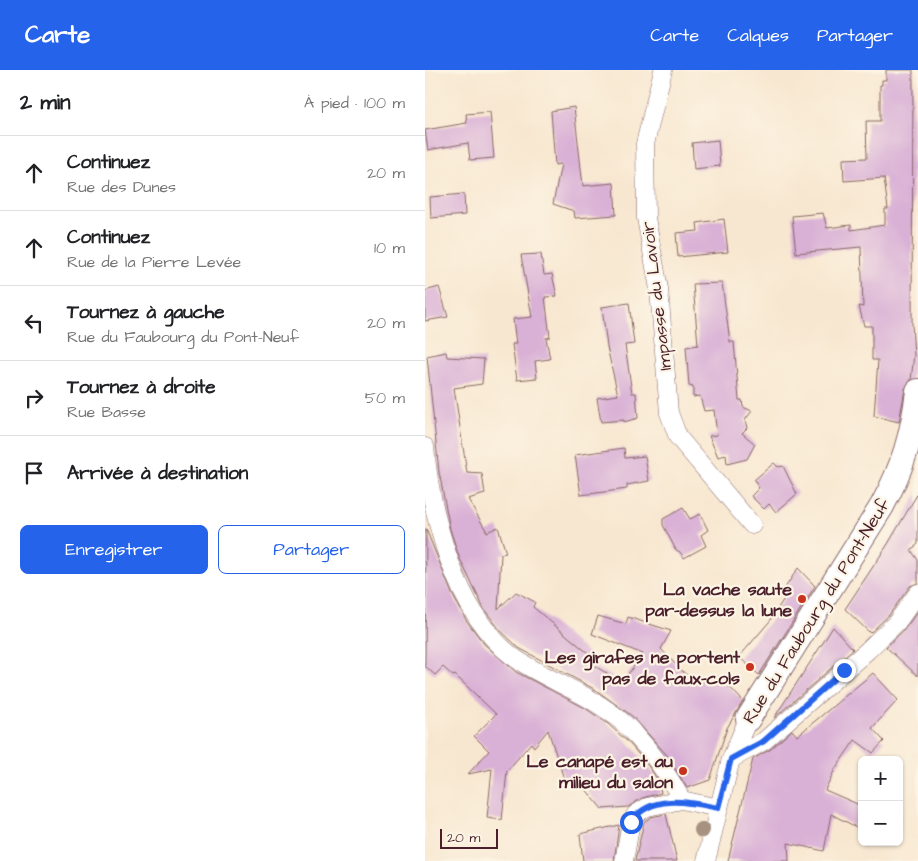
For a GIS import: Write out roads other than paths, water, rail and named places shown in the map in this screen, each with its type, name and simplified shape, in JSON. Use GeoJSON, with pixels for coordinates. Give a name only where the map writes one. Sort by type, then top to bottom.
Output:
{"type":"FeatureCollection","features":[{"type":"Feature","properties":{"kind":"main road","name":"Rue du Faubourg du Pont-Neuf"},"geometry":{"type":"LineString","coordinates":[[748,719],[877,515],[896,481],[906,456],[915,418],[918,391]]}},
{"type":"Feature","properties":{"kind":"street","name":"Impasse du Lavoir"},"geometry":{"type":"LineString","coordinates":[[663,70],[645,144],[646,218],[659,289],[669,413],[678,437],[752,525]]}},
{"type":"Feature","properties":{"kind":"street"},"geometry":{"type":"LineString","coordinates":[[425,447],[432,500],[444,543],[467,604],[484,629],[512,656],[603,706],[641,741],[672,781],[682,800]]}},
{"type":"Feature","properties":{"kind":"street"},"geometry":{"type":"LineString","coordinates":[[731,759],[764,741],[867,650],[897,622],[918,593]]}},
{"type":"Feature","properties":{"kind":"street","name":"Rue du Faubourg du Pont-Neuf"},"geometry":{"type":"LineString","coordinates":[[706,861],[731,759],[748,719]]}},
{"type":"Feature","properties":{"kind":"street"},"geometry":{"type":"LineString","coordinates":[[624,861],[631,822],[636,814],[647,807],[682,800],[718,808]]}},
{"type":"Feature","properties":{"kind":"place","name":"La vache saute par-dessus la lune"},"geometry":{"type":"Point","coordinates":[802,599]}},
{"type":"Feature","properties":{"kind":"place","name":"Les girafes ne portent pas de faux-cols"},"geometry":{"type":"Point","coordinates":[750,667]}},
{"type":"Feature","properties":{"kind":"place","name":"Le canapé est au milieu du salon"},"geometry":{"type":"Point","coordinates":[683,771]}}]}
